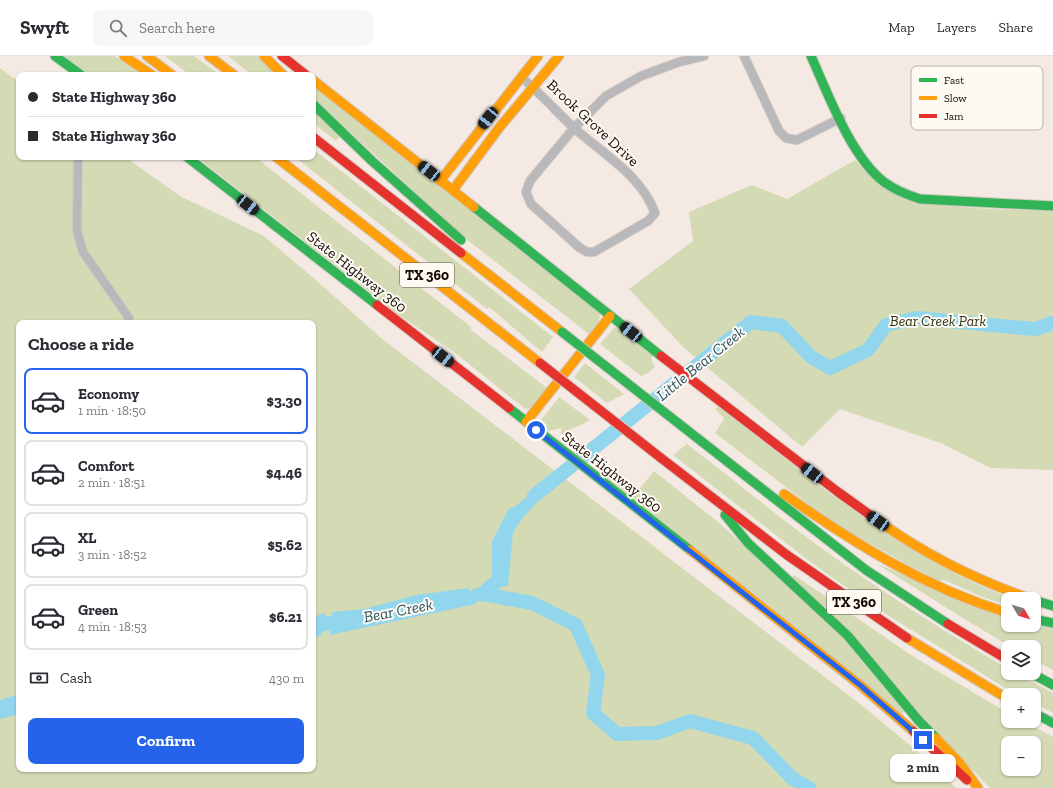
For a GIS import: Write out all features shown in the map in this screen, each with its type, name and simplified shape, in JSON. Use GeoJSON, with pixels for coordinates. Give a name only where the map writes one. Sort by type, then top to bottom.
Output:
{"type":"FeatureCollection","features":[{"type":"Feature","properties":{"kind":"main road"},"geometry":{"type":"LineString","coordinates":[[55,56],[77,72]]}},
{"type":"Feature","properties":{"kind":"main road"},"geometry":{"type":"LineString","coordinates":[[124,56],[148,72]]}},
{"type":"Feature","properties":{"kind":"main road"},"geometry":{"type":"LineString","coordinates":[[147,56],[168,72]]}},
{"type":"Feature","properties":{"kind":"main road"},"geometry":{"type":"LineString","coordinates":[[209,56],[230,72]]}},
{"type":"Feature","properties":{"kind":"main road"},"geometry":{"type":"LineString","coordinates":[[264,56],[280,72]]}},
{"type":"Feature","properties":{"kind":"main road"},"geometry":{"type":"LineString","coordinates":[[282,56],[302,72]]}},
{"type":"Feature","properties":{"kind":"main road"},"geometry":{"type":"LineString","coordinates":[[440,181],[538,56]]}},
{"type":"Feature","properties":{"kind":"main road"},"geometry":{"type":"LineString","coordinates":[[453,190],[499,128],[559,56]]}},
{"type":"Feature","properties":{"kind":"main road"},"geometry":{"type":"LineString","coordinates":[[811,56],[860,155],[880,179],[890,186],[908,196],[920,199],[1053,206]]}},
{"type":"Feature","properties":{"kind":"main road"},"geometry":{"type":"LineString","coordinates":[[316,82],[610,316],[856,506],[937,560],[961,572],[1013,592]]}},
{"type":"Feature","properties":{"kind":"main road"},"geometry":{"type":"LineString","coordinates":[[316,107],[372,161],[469,247],[512,282],[530,306]]}},
{"type":"Feature","properties":{"kind":"main road","name":"TX 360"},"geometry":{"type":"LineString","coordinates":[[316,139],[866,570],[936,617],[1001,656]]}},
{"type":"Feature","properties":{"kind":"main road","name":"State Highway 360"},"geometry":{"type":"LineString","coordinates":[[191,160],[546,437],[860,685],[977,788]]}},
{"type":"Feature","properties":{"kind":"main road","name":"TX 360"},"geometry":{"type":"LineString","coordinates":[[280,160],[540,362],[707,495],[802,566],[860,607],[950,665],[1001,694]]}},
{"type":"Feature","properties":{"kind":"main road"},"geometry":{"type":"LineString","coordinates":[[526,422],[610,316]]}},
{"type":"Feature","properties":{"kind":"main road"},"geometry":{"type":"LineString","coordinates":[[728,462],[749,468],[827,525],[906,571],[956,595],[1001,611]]}},
{"type":"Feature","properties":{"kind":"main road"},"geometry":{"type":"LineString","coordinates":[[707,495],[748,543],[848,636],[919,721],[959,762],[977,788]]}},
{"type":"Feature","properties":{"kind":"main road"},"geometry":{"type":"LineString","coordinates":[[1041,602],[1053,606]]}},
{"type":"Feature","properties":{"kind":"main road"},"geometry":{"type":"LineString","coordinates":[[1041,621],[1053,623]]}},
{"type":"Feature","properties":{"kind":"main road"},"geometry":{"type":"LineString","coordinates":[[1041,678],[1053,685]]}},
{"type":"Feature","properties":{"kind":"main road"},"geometry":{"type":"LineString","coordinates":[[1041,717],[1053,723]]}},
{"type":"Feature","properties":{"kind":"street"},"geometry":{"type":"LineString","coordinates":[[574,128],[606,96],[641,76],[679,62],[704,56]]}},
{"type":"Feature","properties":{"kind":"street"},"geometry":{"type":"LineString","coordinates":[[744,56],[779,131],[786,138],[797,140],[841,118]]}},
{"type":"Feature","properties":{"kind":"street","name":"Brook Grove Drive"},"geometry":{"type":"LineString","coordinates":[[521,77],[534,87],[574,128],[626,170],[652,204],[655,213],[648,221],[594,252],[587,252],[531,204],[526,192],[530,181],[574,128]]}},
{"type":"Feature","properties":{"kind":"street"},"geometry":{"type":"LineString","coordinates":[[78,160],[77,231],[83,252],[129,318]]}},
{"type":"Feature","properties":{"kind":"green space"},"geometry":{"type":"Polygon","coordinates":[[[64,56],[114,56],[140,72],[86,72],[64,56]]]}},
{"type":"Feature","properties":{"kind":"green space"},"geometry":{"type":"Polygon","coordinates":[[[165,56],[194,56],[216,72],[186,72],[165,56]]]}},
{"type":"Feature","properties":{"kind":"green space"},"geometry":{"type":"Polygon","coordinates":[[[228,56],[258,56],[275,72],[248,72],[228,56]]]}},
{"type":"Feature","properties":{"kind":"green space"},"geometry":{"type":"Polygon","coordinates":[[[0,68],[16,80],[16,160],[129,160],[180,196],[264,236],[381,338],[864,707],[930,762],[956,788],[0,788],[0,68]]]}},
{"type":"Feature","properties":{"kind":"green space"},"geometry":{"type":"Polygon","coordinates":[[[316,88],[599,312],[600,315],[595,327],[589,334],[466,239],[316,101],[316,88]]]}},
{"type":"Feature","properties":{"kind":"green space"},"geometry":{"type":"Polygon","coordinates":[[[316,113],[340,137],[336,141],[316,125],[316,113]]]}},
{"type":"Feature","properties":{"kind":"green space"},"geometry":{"type":"Polygon","coordinates":[[[316,151],[553,337],[542,352],[489,307],[487,309],[299,160],[316,160],[316,151]]]}},
{"type":"Feature","properties":{"kind":"green space"},"geometry":{"type":"Polygon","coordinates":[[[201,160],[259,160],[471,327],[471,330],[547,388],[533,406],[528,409],[524,408],[454,352],[399,315],[201,160]]]}},
{"type":"Feature","properties":{"kind":"green space","name":"Bear Creek Park"},"geometry":{"type":"Polygon","coordinates":[[[855,160],[877,182],[916,203],[989,209],[1053,211],[1053,470],[991,468],[943,444],[840,409],[802,447],[684,348],[629,289],[693,241],[689,212],[752,185],[787,199],[855,160]]]}},
{"type":"Feature","properties":{"kind":"green space"},"geometry":{"type":"Polygon","coordinates":[[[616,327],[653,354],[652,360],[655,366],[650,372],[641,376],[600,344],[616,327]]]}},
{"type":"Feature","properties":{"kind":"green space"},"geometry":{"type":"Polygon","coordinates":[[[585,363],[624,394],[607,403],[574,377],[585,363]]]}},
{"type":"Feature","properties":{"kind":"green space"},"geometry":{"type":"Polygon","coordinates":[[[559,397],[590,420],[563,434],[561,434],[561,428],[548,431],[541,427],[541,420],[559,397]]]}},
{"type":"Feature","properties":{"kind":"green space"},"geometry":{"type":"Polygon","coordinates":[[[719,406],[823,488],[895,539],[933,562],[972,582],[1001,594],[1001,603],[985,598],[944,580],[937,581],[833,523],[715,433],[724,418],[715,409],[719,406]]]}},
{"type":"Feature","properties":{"kind":"green space"},"geometry":{"type":"Polygon","coordinates":[[[687,444],[772,511],[869,582],[1001,665],[1001,680],[1029,680],[1053,693],[1053,713],[1041,707],[1041,688],[1005,688],[873,606],[813,564],[673,455],[687,444]]]}},
{"type":"Feature","properties":{"kind":"green space"},"geometry":{"type":"Polygon","coordinates":[[[613,471],[624,484],[636,493],[654,471],[718,522],[832,626],[905,710],[902,714],[607,479],[613,471]]]}},
{"type":"Feature","properties":{"kind":"green space"},"geometry":{"type":"Polygon","coordinates":[[[877,564],[1001,613],[1001,632],[1041,632],[1041,626],[1053,627],[1053,670],[1041,664],[1041,640],[1001,641],[877,564]]]}},
{"type":"Feature","properties":{"kind":"green space"},"geometry":{"type":"Polygon","coordinates":[[[794,575],[914,657],[1001,709],[1001,728],[1036,728],[1053,737],[1053,788],[990,788],[937,734],[792,578],[794,575]]]}},
{"type":"Feature","properties":{"kind":"water"},"geometry":{"type":"Polygon","coordinates":[[[545,481],[550,489],[525,515],[513,532],[508,586],[498,586],[506,525],[516,506],[545,481]]]}},
{"type":"Feature","properties":{"kind":"water"},"geometry":{"type":"Polygon","coordinates":[[[469,588],[476,604],[330,635],[332,612],[364,609],[417,595],[469,588]]]}},
{"type":"Feature","properties":{"kind":"water"},"geometry":{"type":"Polygon","coordinates":[[[325,613],[322,635],[316,637],[316,616],[325,613]]]}},
{"type":"Feature","properties":{"kind":"water"},"geometry":{"type":"Polygon","coordinates":[[[16,695],[16,715],[0,719],[0,700],[16,695]]]}},
{"type":"Feature","properties":{"kind":"waterway","name":"Little Bear Creek"},"geometry":{"type":"LineString","coordinates":[[534,496],[751,322],[782,326],[811,357],[830,368],[868,350],[886,325],[917,318],[1035,329],[1053,323]]}},
{"type":"Feature","properties":{"kind":"waterway","name":"Little Bear Creek"},"geometry":{"type":"LineString","coordinates":[[482,594],[499,580],[499,543],[514,514]]}},
{"type":"Feature","properties":{"kind":"waterway"},"geometry":{"type":"LineString","coordinates":[[477,595],[482,594],[532,603],[576,625],[598,675],[593,713],[617,734],[657,733],[690,721],[753,738],[792,778],[809,788]]}},
{"type":"Feature","properties":{"kind":"waterway","name":"Bear Creek"},"geometry":{"type":"LineString","coordinates":[[316,626],[349,620]]}},
{"type":"Feature","properties":{"kind":"traffic: fast"},"geometry":{"type":"LineString","coordinates":[[55,56],[77,72]]}},
{"type":"Feature","properties":{"kind":"traffic: fast"},"geometry":{"type":"LineString","coordinates":[[811,56],[833,106],[851,141],[872,171],[888,185],[910,196],[920,199],[1053,206]]}},
{"type":"Feature","properties":{"kind":"traffic: fast"},"geometry":{"type":"LineString","coordinates":[[316,107],[372,161],[461,240]]}},
{"type":"Feature","properties":{"kind":"traffic: fast"},"geometry":{"type":"LineString","coordinates":[[191,160],[377,305]]}},
{"type":"Feature","properties":{"kind":"traffic: fast"},"geometry":{"type":"LineString","coordinates":[[474,207],[661,356]]}},
{"type":"Feature","properties":{"kind":"traffic: fast"},"geometry":{"type":"LineString","coordinates":[[562,332],[701,441]]}},
{"type":"Feature","properties":{"kind":"traffic: fast"},"geometry":{"type":"LineString","coordinates":[[509,408],[690,550]]}},
{"type":"Feature","properties":{"kind":"traffic: fast"},"geometry":{"type":"LineString","coordinates":[[701,441],[866,570],[948,624]]}},
{"type":"Feature","properties":{"kind":"traffic: fast"},"geometry":{"type":"LineString","coordinates":[[725,515],[748,543],[848,636],[919,721],[936,738]]}},
{"type":"Feature","properties":{"kind":"traffic: fast"},"geometry":{"type":"LineString","coordinates":[[1041,602],[1053,606]]}},
{"type":"Feature","properties":{"kind":"traffic: fast"},"geometry":{"type":"LineString","coordinates":[[1041,620],[1053,623]]}},
{"type":"Feature","properties":{"kind":"traffic: fast"},"geometry":{"type":"LineString","coordinates":[[1041,678],[1053,685]]}},
{"type":"Feature","properties":{"kind":"traffic: fast"},"geometry":{"type":"LineString","coordinates":[[1041,717],[1053,723]]}},
{"type":"Feature","properties":{"kind":"traffic: slow"},"geometry":{"type":"LineString","coordinates":[[124,56],[148,72]]}},
{"type":"Feature","properties":{"kind":"traffic: slow"},"geometry":{"type":"LineString","coordinates":[[147,56],[168,72]]}},
{"type":"Feature","properties":{"kind":"traffic: slow"},"geometry":{"type":"LineString","coordinates":[[209,56],[230,72]]}},
{"type":"Feature","properties":{"kind":"traffic: slow"},"geometry":{"type":"LineString","coordinates":[[264,56],[280,72]]}},
{"type":"Feature","properties":{"kind":"traffic: slow"},"geometry":{"type":"LineString","coordinates":[[440,181],[538,56]]}},
{"type":"Feature","properties":{"kind":"traffic: slow"},"geometry":{"type":"LineString","coordinates":[[453,190],[499,128],[559,56]]}},
{"type":"Feature","properties":{"kind":"traffic: slow"},"geometry":{"type":"LineString","coordinates":[[316,82],[474,207]]}},
{"type":"Feature","properties":{"kind":"traffic: slow"},"geometry":{"type":"LineString","coordinates":[[280,160],[540,363]]}},
{"type":"Feature","properties":{"kind":"traffic: slow"},"geometry":{"type":"LineString","coordinates":[[461,253],[562,332]]}},
{"type":"Feature","properties":{"kind":"traffic: slow"},"geometry":{"type":"LineString","coordinates":[[526,422],[610,316]]}},
{"type":"Feature","properties":{"kind":"traffic: slow"},"geometry":{"type":"LineString","coordinates":[[784,494],[837,530],[891,562],[948,590],[1001,611]]}},
{"type":"Feature","properties":{"kind":"traffic: slow"},"geometry":{"type":"LineString","coordinates":[[884,525],[901,537],[937,558],[1012,592]]}},
{"type":"Feature","properties":{"kind":"traffic: slow"},"geometry":{"type":"LineString","coordinates":[[690,550],[860,685],[913,731]]}},
{"type":"Feature","properties":{"kind":"traffic: slow"},"geometry":{"type":"LineString","coordinates":[[907,638],[1001,695]]}},
{"type":"Feature","properties":{"kind":"traffic: slow"},"geometry":{"type":"LineString","coordinates":[[936,738],[959,762],[978,788]]}},
{"type":"Feature","properties":{"kind":"traffic: jam"},"geometry":{"type":"LineString","coordinates":[[282,56],[302,72]]}},
{"type":"Feature","properties":{"kind":"traffic: jam"},"geometry":{"type":"LineString","coordinates":[[316,139],[461,253]]}},
{"type":"Feature","properties":{"kind":"traffic: jam"},"geometry":{"type":"LineString","coordinates":[[377,305],[509,408]]}},
{"type":"Feature","properties":{"kind":"traffic: jam"},"geometry":{"type":"LineString","coordinates":[[661,356],[838,492],[884,525]]}},
{"type":"Feature","properties":{"kind":"traffic: jam"},"geometry":{"type":"LineString","coordinates":[[540,363],[661,458]]}},
{"type":"Feature","properties":{"kind":"traffic: jam"},"geometry":{"type":"LineString","coordinates":[[661,458],[787,555],[907,638]]}},
{"type":"Feature","properties":{"kind":"traffic: jam"},"geometry":{"type":"LineString","coordinates":[[948,624],[1001,656]]}},
{"type":"Feature","properties":{"kind":"traffic: jam"},"geometry":{"type":"LineString","coordinates":[[913,731],[967,780]]}},
{"type":"Feature","properties":{"kind":"route"},"geometry":{"type":"LineString","coordinates":[[536,430],[860,685],[923,740]]}}]}
